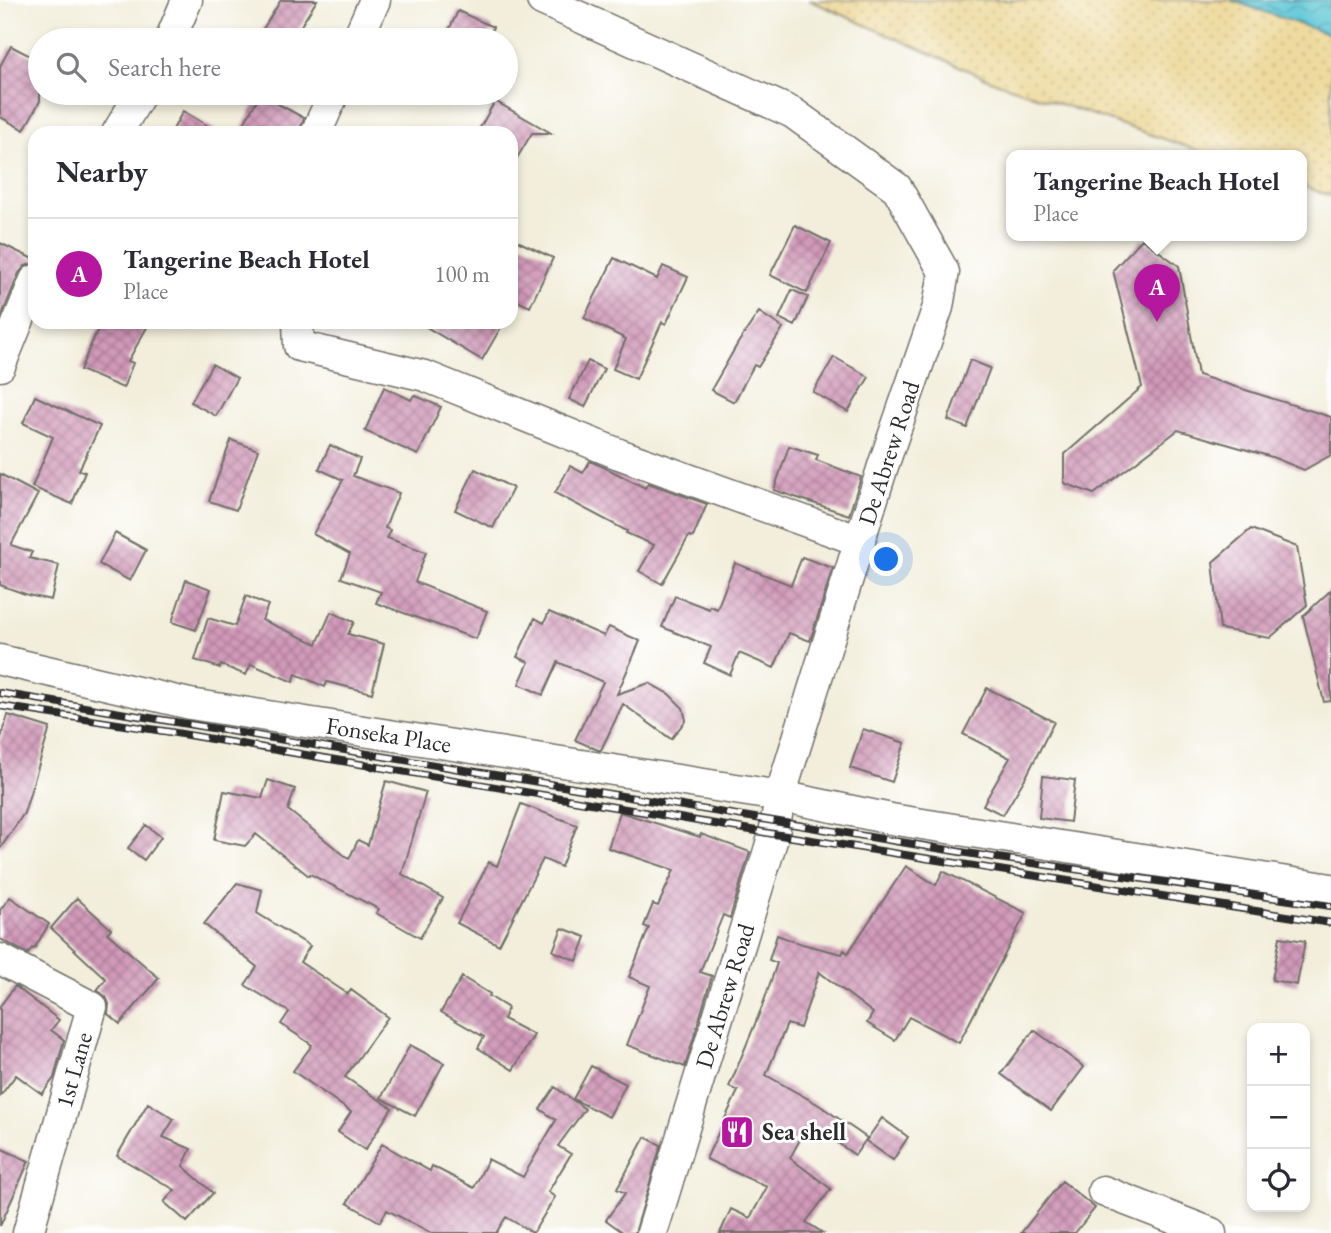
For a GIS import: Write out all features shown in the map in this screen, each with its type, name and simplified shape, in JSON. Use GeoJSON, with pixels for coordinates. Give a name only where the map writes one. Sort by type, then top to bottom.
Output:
{"type":"FeatureCollection","features":[{"type":"Feature","properties":{"kind":"street"},"geometry":{"type":"LineString","coordinates":[[175,28],[187,0]]}},
{"type":"Feature","properties":{"kind":"street"},"geometry":{"type":"LineString","coordinates":[[362,28],[375,0]]}},
{"type":"Feature","properties":{"kind":"street","name":"De Abrew Road"},"geometry":{"type":"LineString","coordinates":[[542,0],[793,113],[897,188],[944,271],[938,307],[883,466],[780,796],[774,834],[652,1233]]}},
{"type":"Feature","properties":{"kind":"street"},"geometry":{"type":"LineString","coordinates":[[121,126],[134,105]]}},
{"type":"Feature","properties":{"kind":"street"},"geometry":{"type":"LineString","coordinates":[[319,126],[329,105]]}},
{"type":"Feature","properties":{"kind":"street"},"geometry":{"type":"LineString","coordinates":[[0,366],[28,297]]}},
{"type":"Feature","properties":{"kind":"street"},"geometry":{"type":"LineString","coordinates":[[298,329],[299,346],[425,376],[619,454],[860,541]]}},
{"type":"Feature","properties":{"kind":"street","name":"Fonseka Place"},"geometry":{"type":"LineString","coordinates":[[0,660],[190,704],[780,796],[891,819],[1331,888]]}},
{"type":"Feature","properties":{"kind":"street","name":"1st Lane"},"geometry":{"type":"LineString","coordinates":[[0,959],[92,1007],[28,1233]]}},
{"type":"Feature","properties":{"kind":"street"},"geometry":{"type":"LineString","coordinates":[[1103,1191],[1211,1233]]}},
{"type":"Feature","properties":{"kind":"sand"},"geometry":{"type":"Polygon","coordinates":[[[809,0],[1231,0],[1331,35],[1331,196],[1307,188],[1307,150],[1196,150],[995,82],[809,0]]]}},
{"type":"Feature","properties":{"kind":"water"},"geometry":{"type":"Polygon","coordinates":[[[1231,0],[1331,0],[1331,35],[1231,0]]]}},
{"type":"Feature","properties":{"kind":"building"},"geometry":{"type":"Polygon","coordinates":[[[281,0],[317,0],[300,28],[264,28],[281,0]]]}},
{"type":"Feature","properties":{"kind":"building"},"geometry":{"type":"Polygon","coordinates":[[[458,11],[493,27],[493,28],[450,28],[458,11]]]}},
{"type":"Feature","properties":{"kind":"building"},"geometry":{"type":"Polygon","coordinates":[[[11,46],[28,55],[28,105],[38,105],[24,130],[0,117],[0,66],[11,46]]]}},
{"type":"Feature","properties":{"kind":"building"},"geometry":{"type":"Polygon","coordinates":[[[254,105],[280,105],[304,118],[301,126],[243,126],[254,105]]]}},
{"type":"Feature","properties":{"kind":"building"},"geometry":{"type":"Polygon","coordinates":[[[493,105],[502,105],[551,133],[532,133],[518,156],[518,126],[481,126],[493,105]]]}},
{"type":"Feature","properties":{"kind":"building"},"geometry":{"type":"Polygon","coordinates":[[[183,111],[208,126],[175,126],[183,111]]]}},
{"type":"Feature","properties":{"kind":"building"},"geometry":{"type":"Polygon","coordinates":[[[795,225],[831,243],[807,293],[770,275],[795,225]]]}},
{"type":"Feature","properties":{"kind":"building"},"geometry":{"type":"Polygon","coordinates":[[[518,241],[553,258],[530,307],[518,301],[518,241]]]}},
{"type":"Feature","properties":{"kind":"building"},"geometry":{"type":"Polygon","coordinates":[[[1140,241],[1145,241],[1179,266],[1198,375],[1331,417],[1331,455],[1304,470],[1272,457],[1178,430],[1094,494],[1064,483],[1064,455],[1142,387],[1113,270],[1140,241]]]}},
{"type":"Feature","properties":{"kind":"building"},"geometry":{"type":"Polygon","coordinates":[[[0,243],[28,257],[28,265],[19,273],[0,320],[0,243]]]}},
{"type":"Feature","properties":{"kind":"building"},"geometry":{"type":"Polygon","coordinates":[[[614,258],[657,279],[663,266],[688,277],[666,324],[662,322],[636,379],[613,369],[626,339],[584,318],[614,258]]]}},
{"type":"Feature","properties":{"kind":"building"},"geometry":{"type":"Polygon","coordinates":[[[792,290],[808,297],[795,326],[779,318],[792,290]]]}},
{"type":"Feature","properties":{"kind":"building"},"geometry":{"type":"Polygon","coordinates":[[[759,312],[783,328],[758,367],[754,365],[734,402],[711,390],[759,312]]]}},
{"type":"Feature","properties":{"kind":"building"},"geometry":{"type":"Polygon","coordinates":[[[98,329],[146,329],[128,361],[133,363],[123,388],[80,370],[98,329]]]}},
{"type":"Feature","properties":{"kind":"building"},"geometry":{"type":"Polygon","coordinates":[[[430,329],[500,329],[482,360],[430,329]]]}},
{"type":"Feature","properties":{"kind":"building"},"geometry":{"type":"Polygon","coordinates":[[[834,357],[869,377],[848,412],[813,392],[834,357]]]}},
{"type":"Feature","properties":{"kind":"building"},"geometry":{"type":"Polygon","coordinates":[[[970,360],[990,368],[967,428],[948,420],[970,360]]]}},
{"type":"Feature","properties":{"kind":"building"},"geometry":{"type":"Polygon","coordinates":[[[588,361],[604,369],[585,407],[569,399],[588,361]]]}},
{"type":"Feature","properties":{"kind":"building"},"geometry":{"type":"Polygon","coordinates":[[[212,364],[237,378],[216,416],[191,402],[212,364]]]}},
{"type":"Feature","properties":{"kind":"building"},"geometry":{"type":"Polygon","coordinates":[[[384,387],[411,400],[414,395],[441,407],[418,455],[365,431],[384,387]]]}},
{"type":"Feature","properties":{"kind":"building"},"geometry":{"type":"Polygon","coordinates":[[[35,396],[100,426],[79,470],[85,472],[72,504],[32,487],[53,437],[23,423],[35,396]]]}},
{"type":"Feature","properties":{"kind":"building"},"geometry":{"type":"Polygon","coordinates":[[[231,440],[258,450],[236,510],[209,501],[231,440]]]}},
{"type":"Feature","properties":{"kind":"building"},"geometry":{"type":"Polygon","coordinates":[[[330,445],[360,459],[353,476],[399,493],[385,528],[390,530],[387,538],[426,552],[415,582],[487,611],[476,639],[376,603],[381,592],[341,578],[350,554],[313,534],[343,480],[319,469],[330,445]]]}},
{"type":"Feature","properties":{"kind":"building"},"geometry":{"type":"Polygon","coordinates":[[[789,446],[818,455],[816,460],[861,477],[849,515],[774,490],[789,446]]]}},
{"type":"Feature","properties":{"kind":"building"},"geometry":{"type":"Polygon","coordinates":[[[590,461],[645,488],[648,483],[707,504],[693,537],[689,536],[662,584],[639,571],[654,545],[626,533],[627,531],[555,493],[570,466],[583,473],[590,461]]]}},
{"type":"Feature","properties":{"kind":"building"},"geometry":{"type":"Polygon","coordinates":[[[475,469],[513,488],[493,528],[455,510],[475,469]]]}},
{"type":"Feature","properties":{"kind":"building"},"geometry":{"type":"Polygon","coordinates":[[[0,474],[38,494],[11,545],[32,552],[29,558],[59,565],[51,600],[0,585],[0,474]]]}},
{"type":"Feature","properties":{"kind":"building"},"geometry":{"type":"Polygon","coordinates":[[[1251,529],[1297,547],[1307,605],[1270,638],[1220,629],[1213,562],[1251,529]]]}},
{"type":"Feature","properties":{"kind":"building"},"geometry":{"type":"Polygon","coordinates":[[[115,533],[146,550],[130,581],[99,564],[115,533]]]}},
{"type":"Feature","properties":{"kind":"building"},"geometry":{"type":"Polygon","coordinates":[[[802,557],[833,568],[810,641],[789,633],[774,668],[739,653],[730,675],[704,663],[711,647],[662,627],[675,596],[709,609],[710,606],[717,609],[735,563],[791,585],[802,557]]]}},
{"type":"Feature","properties":{"kind":"building"},"geometry":{"type":"Polygon","coordinates":[[[186,580],[211,589],[196,630],[172,622],[186,580]]]}},
{"type":"Feature","properties":{"kind":"building"},"geometry":{"type":"Polygon","coordinates":[[[1331,590],[1331,701],[1324,702],[1303,616],[1331,590]]]}},
{"type":"Feature","properties":{"kind":"building"},"geometry":{"type":"Polygon","coordinates":[[[246,596],[268,605],[262,620],[317,644],[331,612],[354,622],[348,634],[384,644],[372,693],[327,682],[325,687],[296,674],[293,682],[251,664],[246,675],[221,665],[220,668],[195,660],[208,618],[235,626],[246,596]]]}},
{"type":"Feature","properties":{"kind":"building"},"geometry":{"type":"Polygon","coordinates":[[[549,612],[604,636],[609,627],[640,641],[617,694],[649,683],[669,694],[683,708],[686,720],[671,739],[623,704],[601,750],[598,750],[575,740],[603,682],[558,662],[543,695],[519,684],[529,662],[517,657],[535,618],[544,623],[549,612]]]}},
{"type":"Feature","properties":{"kind":"building"},"geometry":{"type":"Polygon","coordinates":[[[987,688],[1054,722],[1003,815],[983,805],[1010,758],[963,734],[987,688]]]}},
{"type":"Feature","properties":{"kind":"building"},"geometry":{"type":"Polygon","coordinates":[[[8,715],[50,728],[24,813],[0,849],[0,741],[8,715]]]}},
{"type":"Feature","properties":{"kind":"building"},"geometry":{"type":"Polygon","coordinates":[[[863,729],[905,743],[892,782],[850,768],[863,729]]]}},
{"type":"Feature","properties":{"kind":"building"},"geometry":{"type":"Polygon","coordinates":[[[1043,776],[1075,780],[1070,822],[1039,818],[1043,776]]]}},
{"type":"Feature","properties":{"kind":"building"},"geometry":{"type":"Polygon","coordinates":[[[268,780],[295,789],[288,810],[349,859],[358,840],[368,845],[386,781],[426,792],[402,874],[443,898],[420,938],[376,913],[379,909],[310,874],[309,876],[256,834],[245,846],[214,840],[224,791],[262,798],[268,780]]]}},
{"type":"Feature","properties":{"kind":"building"},"geometry":{"type":"Polygon","coordinates":[[[521,804],[577,825],[561,867],[543,859],[499,945],[457,923],[489,862],[497,866],[521,804]]]}},
{"type":"Feature","properties":{"kind":"building"},"geometry":{"type":"Polygon","coordinates":[[[620,812],[700,837],[701,834],[750,852],[730,918],[723,915],[700,972],[712,976],[685,1067],[627,1045],[650,986],[629,977],[649,928],[644,926],[653,904],[658,906],[674,870],[608,848],[620,812]]]}},
{"type":"Feature","properties":{"kind":"building"},"geometry":{"type":"Polygon","coordinates":[[[146,825],[161,837],[144,860],[128,848],[146,825]]]}},
{"type":"Feature","properties":{"kind":"building"},"geometry":{"type":"Polygon","coordinates":[[[906,866],[936,885],[943,871],[1026,913],[959,1043],[909,1017],[895,1040],[867,1023],[873,1013],[819,972],[800,1028],[787,1024],[766,1075],[819,1105],[867,1138],[855,1155],[809,1123],[790,1158],[831,1189],[806,1222],[823,1233],[720,1233],[731,1209],[750,1218],[767,1187],[706,1159],[738,1091],[729,1087],[777,963],[769,960],[777,935],[802,944],[842,954],[844,950],[848,953],[906,866]]]}},
{"type":"Feature","properties":{"kind":"building"},"geometry":{"type":"Polygon","coordinates":[[[237,883],[262,890],[257,913],[310,946],[300,962],[348,994],[351,990],[388,1017],[345,1077],[392,1108],[365,1150],[338,1132],[351,1112],[293,1071],[312,1045],[281,1024],[289,1012],[245,985],[257,967],[204,924],[237,883]]]}},
{"type":"Feature","properties":{"kind":"building"},"geometry":{"type":"Polygon","coordinates":[[[10,897],[49,924],[28,954],[0,939],[0,910],[10,897]]]}},
{"type":"Feature","properties":{"kind":"building"},"geometry":{"type":"Polygon","coordinates":[[[77,898],[111,929],[107,933],[159,978],[120,1024],[108,1014],[109,1004],[106,997],[97,990],[106,979],[51,928],[77,898]]]}},
{"type":"Feature","properties":{"kind":"building"},"geometry":{"type":"Polygon","coordinates":[[[562,928],[586,937],[577,961],[553,951],[562,928]]]}},
{"type":"Feature","properties":{"kind":"building"},"geometry":{"type":"Polygon","coordinates":[[[1280,937],[1305,941],[1297,985],[1272,980],[1280,937]]]}},
{"type":"Feature","properties":{"kind":"building"},"geometry":{"type":"Polygon","coordinates":[[[462,977],[508,1008],[503,1019],[534,1035],[513,1070],[478,1048],[484,1037],[441,1012],[462,977]]]}},
{"type":"Feature","properties":{"kind":"building"},"geometry":{"type":"Polygon","coordinates":[[[15,986],[59,1020],[51,1030],[64,1040],[54,1078],[42,1094],[16,1075],[0,1096],[0,1006],[15,986]]]}},
{"type":"Feature","properties":{"kind":"building"},"geometry":{"type":"Polygon","coordinates":[[[1034,1030],[1084,1067],[1051,1111],[1001,1074],[1034,1030]]]}},
{"type":"Feature","properties":{"kind":"building"},"geometry":{"type":"Polygon","coordinates":[[[410,1045],[444,1063],[415,1116],[381,1098],[410,1045]]]}},
{"type":"Feature","properties":{"kind":"building"},"geometry":{"type":"Polygon","coordinates":[[[591,1066],[626,1084],[609,1117],[573,1099],[591,1066]]]}},
{"type":"Feature","properties":{"kind":"building"},"geometry":{"type":"Polygon","coordinates":[[[555,1087],[585,1109],[558,1146],[571,1154],[548,1192],[555,1197],[533,1233],[506,1217],[496,1233],[431,1233],[387,1210],[380,1222],[347,1203],[382,1144],[430,1171],[432,1166],[474,1188],[488,1159],[523,1177],[556,1120],[540,1109],[555,1087]]]}},
{"type":"Feature","properties":{"kind":"building"},"geometry":{"type":"Polygon","coordinates":[[[148,1103],[174,1119],[163,1137],[191,1149],[183,1166],[213,1193],[187,1222],[164,1202],[175,1190],[117,1156],[148,1103]]]}},
{"type":"Feature","properties":{"kind":"building"},"geometry":{"type":"Polygon","coordinates":[[[882,1118],[908,1137],[893,1160],[866,1141],[882,1118]]]}},
{"type":"Feature","properties":{"kind":"building"},"geometry":{"type":"Polygon","coordinates":[[[645,1137],[661,1145],[635,1233],[624,1233],[606,1220],[625,1193],[617,1189],[645,1137]]]}},
{"type":"Feature","properties":{"kind":"building"},"geometry":{"type":"Polygon","coordinates":[[[0,1148],[29,1161],[0,1226],[0,1148]]]}},
{"type":"Feature","properties":{"kind":"building"},"geometry":{"type":"Polygon","coordinates":[[[1062,1181],[1095,1208],[1075,1233],[1021,1233],[1062,1181]]]}},
{"type":"Feature","properties":{"kind":"railway"},"geometry":{"type":"LineString","coordinates":[[0,693],[991,857],[1331,906]]}},
{"type":"Feature","properties":{"kind":"railway"},"geometry":{"type":"LineString","coordinates":[[0,706],[1331,923]]}},
{"type":"Feature","properties":{"kind":"place","name":"Tangerine Beach Hotel"},"geometry":{"type":"Point","coordinates":[1157,322]}},
{"type":"Feature","properties":{"kind":"place","name":"Sea shell"},"geometry":{"type":"Point","coordinates":[737,1132]}}]}
